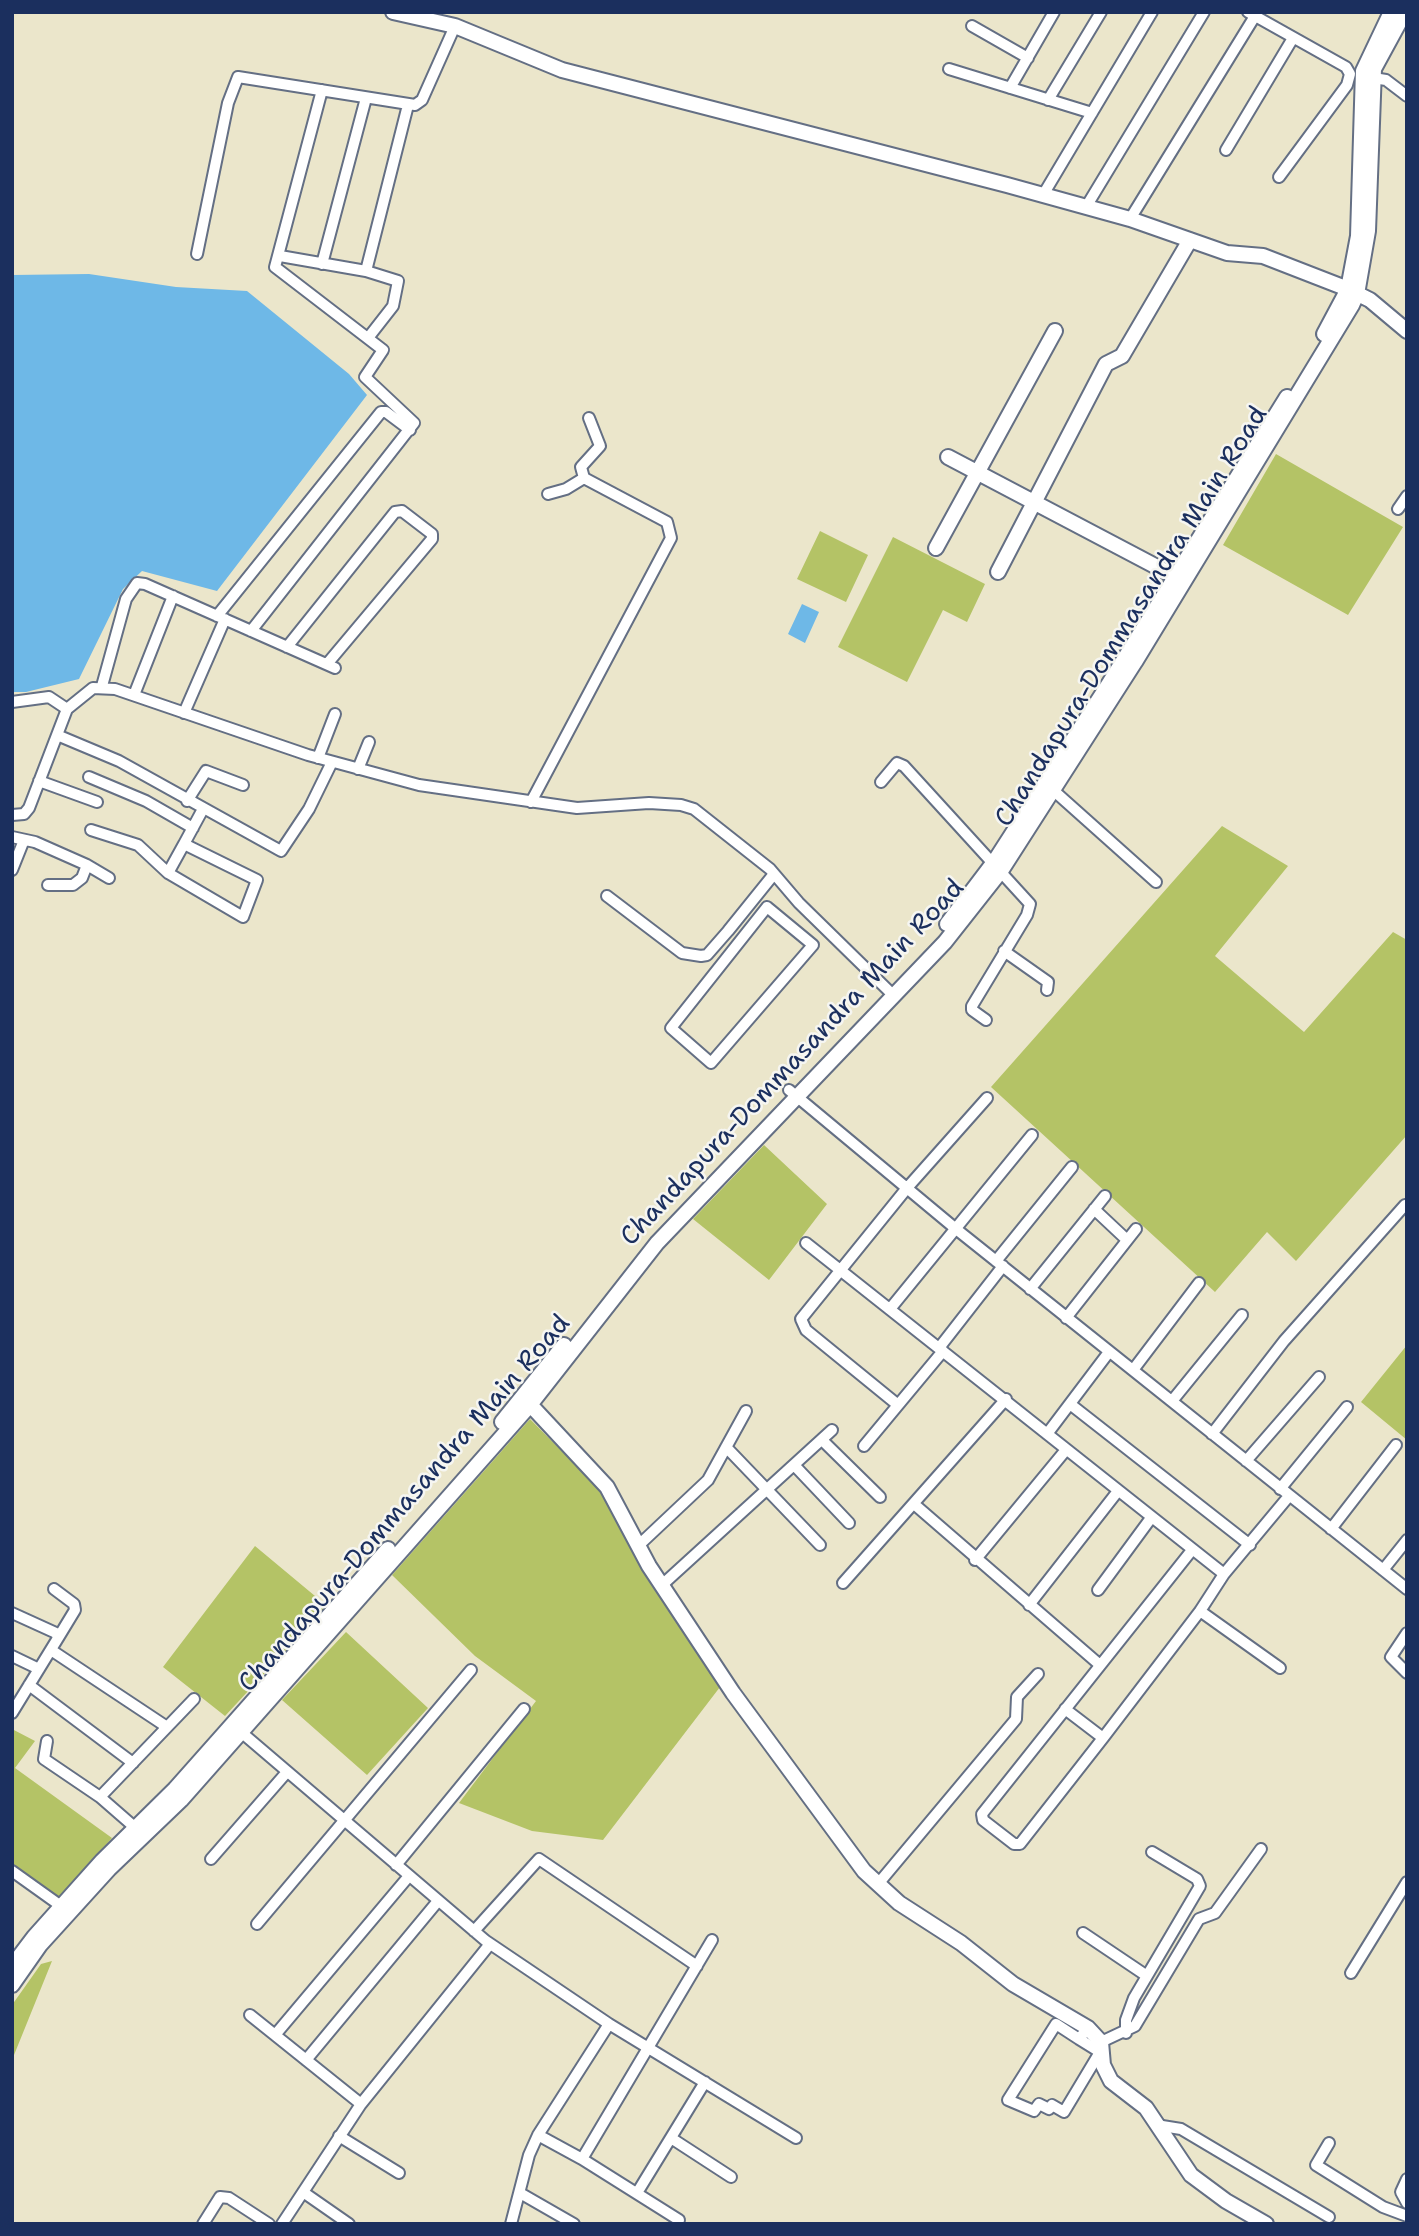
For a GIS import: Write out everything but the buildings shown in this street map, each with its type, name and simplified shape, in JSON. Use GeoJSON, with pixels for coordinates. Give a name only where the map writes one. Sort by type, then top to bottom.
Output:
{"type":"FeatureCollection","features":[{"type":"Feature","properties":{"kind":"main road"},"geometry":{"type":"LineString","coordinates":[[393,12],[448,21],[562,70],[1043,195],[1130,219],[1227,253],[1263,256],[1353,291],[1407,331]]}},
{"type":"Feature","properties":{"kind":"main road","name":"Chandapura-Dommasandra Main Road"},"geometry":{"type":"LineString","coordinates":[[12,1966],[61,1906],[140,1831],[181,1800],[526,1401],[650,1237],[890,992],[998,866],[1054,790],[1251,473],[1353,291],[1368,77],[1391,12]]}},
{"type":"Feature","properties":{"kind":"main road","name":"Chandapura-Dommasandra Main Road"},"geometry":{"type":"LineString","coordinates":[[1368,77],[1405,12]]}},
{"type":"Feature","properties":{"kind":"main road"},"geometry":{"type":"LineString","coordinates":[[998,572],[1106,364],[1122,356],[1190,240]]}},
{"type":"Feature","properties":{"kind":"main road","name":"Chandapura-Dommasandra Main Road"},"geometry":{"type":"LineString","coordinates":[[998,866],[1353,291]]}},
{"type":"Feature","properties":{"kind":"main road"},"geometry":{"type":"LineString","coordinates":[[936,548],[1055,331]]}},
{"type":"Feature","properties":{"kind":"main road"},"geometry":{"type":"LineString","coordinates":[[948,457],[1176,577]]}},
{"type":"Feature","properties":{"kind":"main road"},"geometry":{"type":"LineString","coordinates":[[526,1401],[607,1487],[662,1585],[733,1693],[849,1853],[899,1903],[961,1943],[1013,1984],[1083,2033],[1101,2042],[1103,2065],[1111,2081],[1146,2108],[1191,2175],[1226,2201],[1266,2224]]}},
{"type":"Feature","properties":{"kind":"main road","name":"Chandapura-Dommasandra Main Road"},"geometry":{"type":"LineString","coordinates":[[12,1985],[40,1945],[175,1789],[526,1401]]}},
{"type":"Feature","properties":{"kind":"street"},"geometry":{"type":"LineString","coordinates":[[1010,88],[1052,15],[1040,12]]}},
{"type":"Feature","properties":{"kind":"street"},"geometry":{"type":"LineString","coordinates":[[1048,100],[1101,12]]}},
{"type":"Feature","properties":{"kind":"street"},"geometry":{"type":"LineString","coordinates":[[1043,195],[1152,12]]}},
{"type":"Feature","properties":{"kind":"street"},"geometry":{"type":"LineString","coordinates":[[1086,207],[1204,12]]}},
{"type":"Feature","properties":{"kind":"street"},"geometry":{"type":"LineString","coordinates":[[1130,219],[1252,14],[1349,69],[1368,77],[1386,80],[1407,96]]}},
{"type":"Feature","properties":{"kind":"street"},"geometry":{"type":"LineString","coordinates":[[197,254],[236,79],[241,77],[415,105],[422,100],[448,21]]}},
{"type":"Feature","properties":{"kind":"street"},"geometry":{"type":"LineString","coordinates":[[972,26],[1028,58]]}},
{"type":"Feature","properties":{"kind":"street"},"geometry":{"type":"LineString","coordinates":[[1226,150],[1293,38]]}},
{"type":"Feature","properties":{"kind":"street"},"geometry":{"type":"LineString","coordinates":[[949,69],[1091,113]]}},
{"type":"Feature","properties":{"kind":"street"},"geometry":{"type":"LineString","coordinates":[[1279,177],[1346,85],[1349,69]]}},
{"type":"Feature","properties":{"kind":"street"},"geometry":{"type":"LineString","coordinates":[[251,631],[414,422],[365,377],[383,350],[275,267],[322,90]]}},
{"type":"Feature","properties":{"kind":"street"},"geometry":{"type":"LineString","coordinates":[[322,264],[366,98]]}},
{"type":"Feature","properties":{"kind":"street"},"geometry":{"type":"LineString","coordinates":[[366,271],[408,105]]}},
{"type":"Feature","properties":{"kind":"street"},"geometry":{"type":"LineString","coordinates":[[279,256],[366,271],[398,281],[393,306],[368,338]]}},
{"type":"Feature","properties":{"kind":"street"},"geometry":{"type":"LineString","coordinates":[[184,713],[221,617],[381,412],[386,412],[410,430]]}},
{"type":"Feature","properties":{"kind":"street"},"geometry":{"type":"LineString","coordinates":[[531,803],[671,538],[667,522],[584,478],[580,472],[581,467],[600,446],[589,418]]}},
{"type":"Feature","properties":{"kind":"street"},"geometry":{"type":"LineString","coordinates":[[548,494],[566,489],[584,478]]}},
{"type":"Feature","properties":{"kind":"street"},"geometry":{"type":"LineString","coordinates":[[1398,509],[1407,496]]}},
{"type":"Feature","properties":{"kind":"street"},"geometry":{"type":"LineString","coordinates":[[102,686],[132,586],[145,584],[331,666],[432,539],[432,534],[402,511],[396,512],[288,647]]}},
{"type":"Feature","properties":{"kind":"street"},"geometry":{"type":"LineString","coordinates":[[134,695],[173,596]]}},
{"type":"Feature","properties":{"kind":"street"},"geometry":{"type":"LineString","coordinates":[[12,815],[27,811],[67,709],[83,693],[102,686],[318,758],[419,785],[576,808],[649,803],[681,804],[706,816],[774,874],[806,910],[890,992]]}},
{"type":"Feature","properties":{"kind":"street"},"geometry":{"type":"LineString","coordinates":[[12,702],[49,697],[67,709]]}},
{"type":"Feature","properties":{"kind":"street"},"geometry":{"type":"LineString","coordinates":[[318,758],[335,714]]}},
{"type":"Feature","properties":{"kind":"street"},"geometry":{"type":"LineString","coordinates":[[57,735],[119,761],[281,851],[310,809],[332,762]]}},
{"type":"Feature","properties":{"kind":"street"},"geometry":{"type":"LineString","coordinates":[[358,769],[369,742]]}},
{"type":"Feature","properties":{"kind":"street"},"geometry":{"type":"LineString","coordinates":[[881,782],[900,763],[998,866],[1030,904],[1027,915],[972,1006],[972,1010],[986,1020]]}},
{"type":"Feature","properties":{"kind":"street"},"geometry":{"type":"LineString","coordinates":[[187,800],[206,771],[243,785]]}},
{"type":"Feature","properties":{"kind":"street"},"geometry":{"type":"LineString","coordinates":[[89,777],[146,802],[193,828]]}},
{"type":"Feature","properties":{"kind":"street"},"geometry":{"type":"LineString","coordinates":[[39,781],[97,802]]}},
{"type":"Feature","properties":{"kind":"street"},"geometry":{"type":"LineString","coordinates":[[1054,790],[1156,882]]}},
{"type":"Feature","properties":{"kind":"street"},"geometry":{"type":"LineString","coordinates":[[168,873],[203,809]]}},
{"type":"Feature","properties":{"kind":"street"},"geometry":{"type":"LineString","coordinates":[[90,830],[138,845],[168,873],[243,918],[257,880],[184,844]]}},
{"type":"Feature","properties":{"kind":"street"},"geometry":{"type":"LineString","coordinates":[[12,870],[18,839],[87,865],[109,878]]}},
{"type":"Feature","properties":{"kind":"street"},"geometry":{"type":"LineString","coordinates":[[48,885],[73,885],[82,878],[87,865]]}},
{"type":"Feature","properties":{"kind":"street"},"geometry":{"type":"LineString","coordinates":[[607,895],[682,953],[701,956],[707,955],[728,932],[774,874]]}},
{"type":"Feature","properties":{"kind":"street"},"geometry":{"type":"LineString","coordinates":[[764,909],[770,909],[793,927],[813,944],[811,949],[713,1063],[703,1060],[671,1031],[674,1023],[764,909]]}},
{"type":"Feature","properties":{"kind":"street"},"geometry":{"type":"LineString","coordinates":[[793,927],[806,910]]}},
{"type":"Feature","properties":{"kind":"street"},"geometry":{"type":"LineString","coordinates":[[1004,951],[1048,982],[1047,990]]}},
{"type":"Feature","properties":{"kind":"street"},"geometry":{"type":"LineString","coordinates":[[792,1093],[1030,1289],[1407,1589]]}},
{"type":"Feature","properties":{"kind":"street"},"geometry":{"type":"LineString","coordinates":[[898,1405],[806,1330],[801,1319],[907,1188],[987,1098]]}},
{"type":"Feature","properties":{"kind":"street"},"geometry":{"type":"LineString","coordinates":[[890,1309],[1032,1135]]}},
{"type":"Feature","properties":{"kind":"street"},"geometry":{"type":"LineString","coordinates":[[864,1446],[941,1349],[1000,1263],[1072,1167]]}},
{"type":"Feature","properties":{"kind":"street"},"geometry":{"type":"LineString","coordinates":[[1030,1289],[1105,1196]]}},
{"type":"Feature","properties":{"kind":"street"},"geometry":{"type":"LineString","coordinates":[[1212,1434],[1284,1342],[1405,1205]]}},
{"type":"Feature","properties":{"kind":"street"},"geometry":{"type":"LineString","coordinates":[[1094,1209],[1127,1240]]}},
{"type":"Feature","properties":{"kind":"street"},"geometry":{"type":"LineString","coordinates":[[1066,1318],[1136,1229]]}},
{"type":"Feature","properties":{"kind":"street"},"geometry":{"type":"LineString","coordinates":[[806,1243],[1006,1399],[1065,1451],[1224,1574]]}},
{"type":"Feature","properties":{"kind":"street"},"geometry":{"type":"LineString","coordinates":[[1133,1370],[1199,1283]]}},
{"type":"Feature","properties":{"kind":"street"},"geometry":{"type":"LineString","coordinates":[[1172,1401],[1241,1315]]}},
{"type":"Feature","properties":{"kind":"street"},"geometry":{"type":"LineString","coordinates":[[1047,1434],[1109,1352]]}},
{"type":"Feature","properties":{"kind":"street"},"geometry":{"type":"LineString","coordinates":[[1246,1461],[1319,1377]]}},
{"type":"Feature","properties":{"kind":"street"},"geometry":{"type":"LineString","coordinates":[[843,1583],[1006,1399]]}},
{"type":"Feature","properties":{"kind":"street"},"geometry":{"type":"LineString","coordinates":[[1070,1404],[1250,1545]]}},
{"type":"Feature","properties":{"kind":"street"},"geometry":{"type":"LineString","coordinates":[[1192,1550],[982,1814],[983,1819],[1014,1844],[1020,1844],[1104,1738],[1200,1611],[1224,1574],[1250,1545],[1347,1407]]}},
{"type":"Feature","properties":{"kind":"street"},"geometry":{"type":"LineString","coordinates":[[639,1545],[708,1480],[746,1411]]}},
{"type":"Feature","properties":{"kind":"street"},"geometry":{"type":"LineString","coordinates":[[662,1585],[832,1430]]}},
{"type":"Feature","properties":{"kind":"street"},"geometry":{"type":"LineString","coordinates":[[822,1440],[880,1497]]}},
{"type":"Feature","properties":{"kind":"street"},"geometry":{"type":"LineString","coordinates":[[1331,1529],[1396,1445]]}},
{"type":"Feature","properties":{"kind":"street"},"geometry":{"type":"LineString","coordinates":[[726,1447],[820,1545]]}},
{"type":"Feature","properties":{"kind":"street"},"geometry":{"type":"LineString","coordinates":[[975,1560],[1065,1451]]}},
{"type":"Feature","properties":{"kind":"street"},"geometry":{"type":"LineString","coordinates":[[794,1465],[849,1522]]}},
{"type":"Feature","properties":{"kind":"street"},"geometry":{"type":"LineString","coordinates":[[1028,1605],[1118,1491]]}},
{"type":"Feature","properties":{"kind":"street"},"geometry":{"type":"LineString","coordinates":[[914,1504],[975,1560],[1100,1665]]}},
{"type":"Feature","properties":{"kind":"street"},"geometry":{"type":"LineString","coordinates":[[1098,1590],[1152,1518]]}},
{"type":"Feature","properties":{"kind":"street"},"geometry":{"type":"LineString","coordinates":[[1383,1570],[1407,1540]]}},
{"type":"Feature","properties":{"kind":"street"},"geometry":{"type":"LineString","coordinates":[[12,1713],[75,1610],[74,1604],[54,1589]]}},
{"type":"Feature","properties":{"kind":"street"},"geometry":{"type":"LineString","coordinates":[[1200,1611],[1280,1668]]}},
{"type":"Feature","properties":{"kind":"street"},"geometry":{"type":"LineString","coordinates":[[12,1613],[56,1633],[58,1638]]}},
{"type":"Feature","properties":{"kind":"street"},"geometry":{"type":"LineString","coordinates":[[1407,1633],[1391,1657],[1407,1673]]}},
{"type":"Feature","properties":{"kind":"street"},"geometry":{"type":"LineString","coordinates":[[51,1650],[167,1727]]}},
{"type":"Feature","properties":{"kind":"street"},"geometry":{"type":"LineString","coordinates":[[12,1656],[39,1669]]}},
{"type":"Feature","properties":{"kind":"street"},"geometry":{"type":"LineString","coordinates":[[257,1924],[471,1670]]}},
{"type":"Feature","properties":{"kind":"street"},"geometry":{"type":"LineString","coordinates":[[878,1884],[1016,1719],[1017,1697],[1038,1674]]}},
{"type":"Feature","properties":{"kind":"street"},"geometry":{"type":"LineString","coordinates":[[29,1685],[133,1763]]}},
{"type":"Feature","properties":{"kind":"street"},"geometry":{"type":"LineString","coordinates":[[100,1797],[194,1699]]}},
{"type":"Feature","properties":{"kind":"street"},"geometry":{"type":"LineString","coordinates":[[396,1865],[524,1709]]}},
{"type":"Feature","properties":{"kind":"street"},"geometry":{"type":"LineString","coordinates":[[1065,1709],[1104,1738]]}},
{"type":"Feature","properties":{"kind":"street"},"geometry":{"type":"LineString","coordinates":[[241,1732],[490,1944],[609,2024],[651,2047],[796,2138]]}},
{"type":"Feature","properties":{"kind":"street"},"geometry":{"type":"LineString","coordinates":[[47,1741],[44,1759],[100,1797],[140,1831]]}},
{"type":"Feature","properties":{"kind":"street"},"geometry":{"type":"LineString","coordinates":[[211,1860],[287,1772]]}},
{"type":"Feature","properties":{"kind":"street"},"geometry":{"type":"LineString","coordinates":[[1101,2042],[1126,2033],[1143,2016],[1199,1919],[1214,1913],[1261,1849]]}},
{"type":"Feature","properties":{"kind":"street"},"geometry":{"type":"LineString","coordinates":[[1126,2033],[1126,2020],[1147,1976],[1200,1886],[1197,1879],[1152,1852]]}},
{"type":"Feature","properties":{"kind":"street"},"geometry":{"type":"LineString","coordinates":[[474,1931],[539,1859],[697,1966]]}},
{"type":"Feature","properties":{"kind":"street"},"geometry":{"type":"LineString","coordinates":[[12,1871],[61,1906]]}},
{"type":"Feature","properties":{"kind":"street"},"geometry":{"type":"LineString","coordinates":[[275,2035],[409,1876]]}},
{"type":"Feature","properties":{"kind":"street"},"geometry":{"type":"LineString","coordinates":[[1351,1973],[1407,1882]]}},
{"type":"Feature","properties":{"kind":"street"},"geometry":{"type":"LineString","coordinates":[[306,2060],[438,1901]]}},
{"type":"Feature","properties":{"kind":"street"},"geometry":{"type":"LineString","coordinates":[[1083,1933],[1147,1976]]}},
{"type":"Feature","properties":{"kind":"street"},"geometry":{"type":"LineString","coordinates":[[582,2159],[651,2047],[712,1940]]}},
{"type":"Feature","properties":{"kind":"street"},"geometry":{"type":"LineString","coordinates":[[282,2224],[361,2104],[490,1944]]}},
{"type":"Feature","properties":{"kind":"street"},"geometry":{"type":"LineString","coordinates":[[250,2015],[361,2104]]}},
{"type":"Feature","properties":{"kind":"street"},"geometry":{"type":"LineString","coordinates":[[511,2224],[537,2135],[609,2024]]}},
{"type":"Feature","properties":{"kind":"street"},"geometry":{"type":"LineString","coordinates":[[1056,2024],[1083,2033],[1100,2052],[1064,2112],[1052,2105],[1049,2109],[1039,2104],[1034,2112],[1008,2100],[1056,2024]]}},
{"type":"Feature","properties":{"kind":"street"},"geometry":{"type":"LineString","coordinates":[[637,2193],[705,2082]]}},
{"type":"Feature","properties":{"kind":"street"},"geometry":{"type":"LineString","coordinates":[[1156,2125],[1181,2129],[1329,2217]]}},
{"type":"Feature","properties":{"kind":"street"},"geometry":{"type":"LineString","coordinates":[[537,2135],[582,2159],[680,2220]]}},
{"type":"Feature","properties":{"kind":"street"},"geometry":{"type":"LineString","coordinates":[[339,2136],[399,2172]]}},
{"type":"Feature","properties":{"kind":"street"},"geometry":{"type":"LineString","coordinates":[[671,2138],[731,2177]]}},
{"type":"Feature","properties":{"kind":"street"},"geometry":{"type":"LineString","coordinates":[[1329,2143],[1316,2165],[1383,2207],[1407,2216]]}},
{"type":"Feature","properties":{"kind":"street"},"geometry":{"type":"LineString","coordinates":[[1407,2179],[1401,2192],[1407,2203]]}},
{"type":"Feature","properties":{"kind":"street"},"geometry":{"type":"LineString","coordinates":[[303,2192],[349,2224]]}},
{"type":"Feature","properties":{"kind":"street"},"geometry":{"type":"LineString","coordinates":[[520,2193],[574,2224]]}},
{"type":"Feature","properties":{"kind":"street"},"geometry":{"type":"LineString","coordinates":[[204,2224],[220,2197],[229,2198],[269,2224]]}},
{"type":"Feature","properties":{"kind":"green space"},"geometry":{"type":"Polygon","coordinates":[[[1276,454],[1403,527],[1348,615],[1223,545],[1276,454]]]}},
{"type":"Feature","properties":{"kind":"green space"},"geometry":{"type":"Polygon","coordinates":[[[820,531],[868,555],[846,602],[797,579],[820,531]]]}},
{"type":"Feature","properties":{"kind":"green space"},"geometry":{"type":"Polygon","coordinates":[[[893,537],[985,584],[967,622],[943,610],[907,682],[838,647],[893,537]]]}},
{"type":"Feature","properties":{"kind":"green space"},"geometry":{"type":"Polygon","coordinates":[[[1222,826],[1288,866],[1215,956],[1304,1032],[1393,932],[1407,940],[1407,1135],[1296,1261],[1267,1232],[1215,1292],[991,1087],[1222,826]]]}},
{"type":"Feature","properties":{"kind":"green space"},"geometry":{"type":"Polygon","coordinates":[[[764,1145],[827,1204],[769,1280],[693,1219],[764,1145]]]}},
{"type":"Feature","properties":{"kind":"green space"},"geometry":{"type":"Polygon","coordinates":[[[1407,1345],[1407,1440],[1361,1402],[1407,1345]]]}},
{"type":"Feature","properties":{"kind":"green space"},"geometry":{"type":"Polygon","coordinates":[[[530,1419],[606,1496],[720,1687],[603,1840],[532,1831],[459,1803],[536,1701],[475,1656],[392,1575],[530,1419]]]}},
{"type":"Feature","properties":{"kind":"green space"},"geometry":{"type":"Polygon","coordinates":[[[255,1546],[327,1606],[225,1716],[163,1667],[255,1546]]]}},
{"type":"Feature","properties":{"kind":"green space"},"geometry":{"type":"Polygon","coordinates":[[[346,1632],[428,1708],[367,1775],[282,1700],[346,1632]]]}},
{"type":"Feature","properties":{"kind":"green space"},"geometry":{"type":"Polygon","coordinates":[[[12,1729],[35,1741],[15,1768],[112,1838],[58,1899],[12,1866],[12,1729]]]}},
{"type":"Feature","properties":{"kind":"green space"},"geometry":{"type":"Polygon","coordinates":[[[52,1961],[12,2060],[12,2005],[41,1964],[52,1961]]]}},
{"type":"Feature","properties":{"kind":"water"},"geometry":{"type":"Polygon","coordinates":[[[89,274],[176,287],[247,291],[349,374],[367,395],[217,591],[142,571],[123,589],[79,679],[26,692],[12,692],[12,275],[89,274]]]}},
{"type":"Feature","properties":{"kind":"water"},"geometry":{"type":"Polygon","coordinates":[[[802,604],[819,612],[805,643],[788,634],[802,604]]]}}]}
